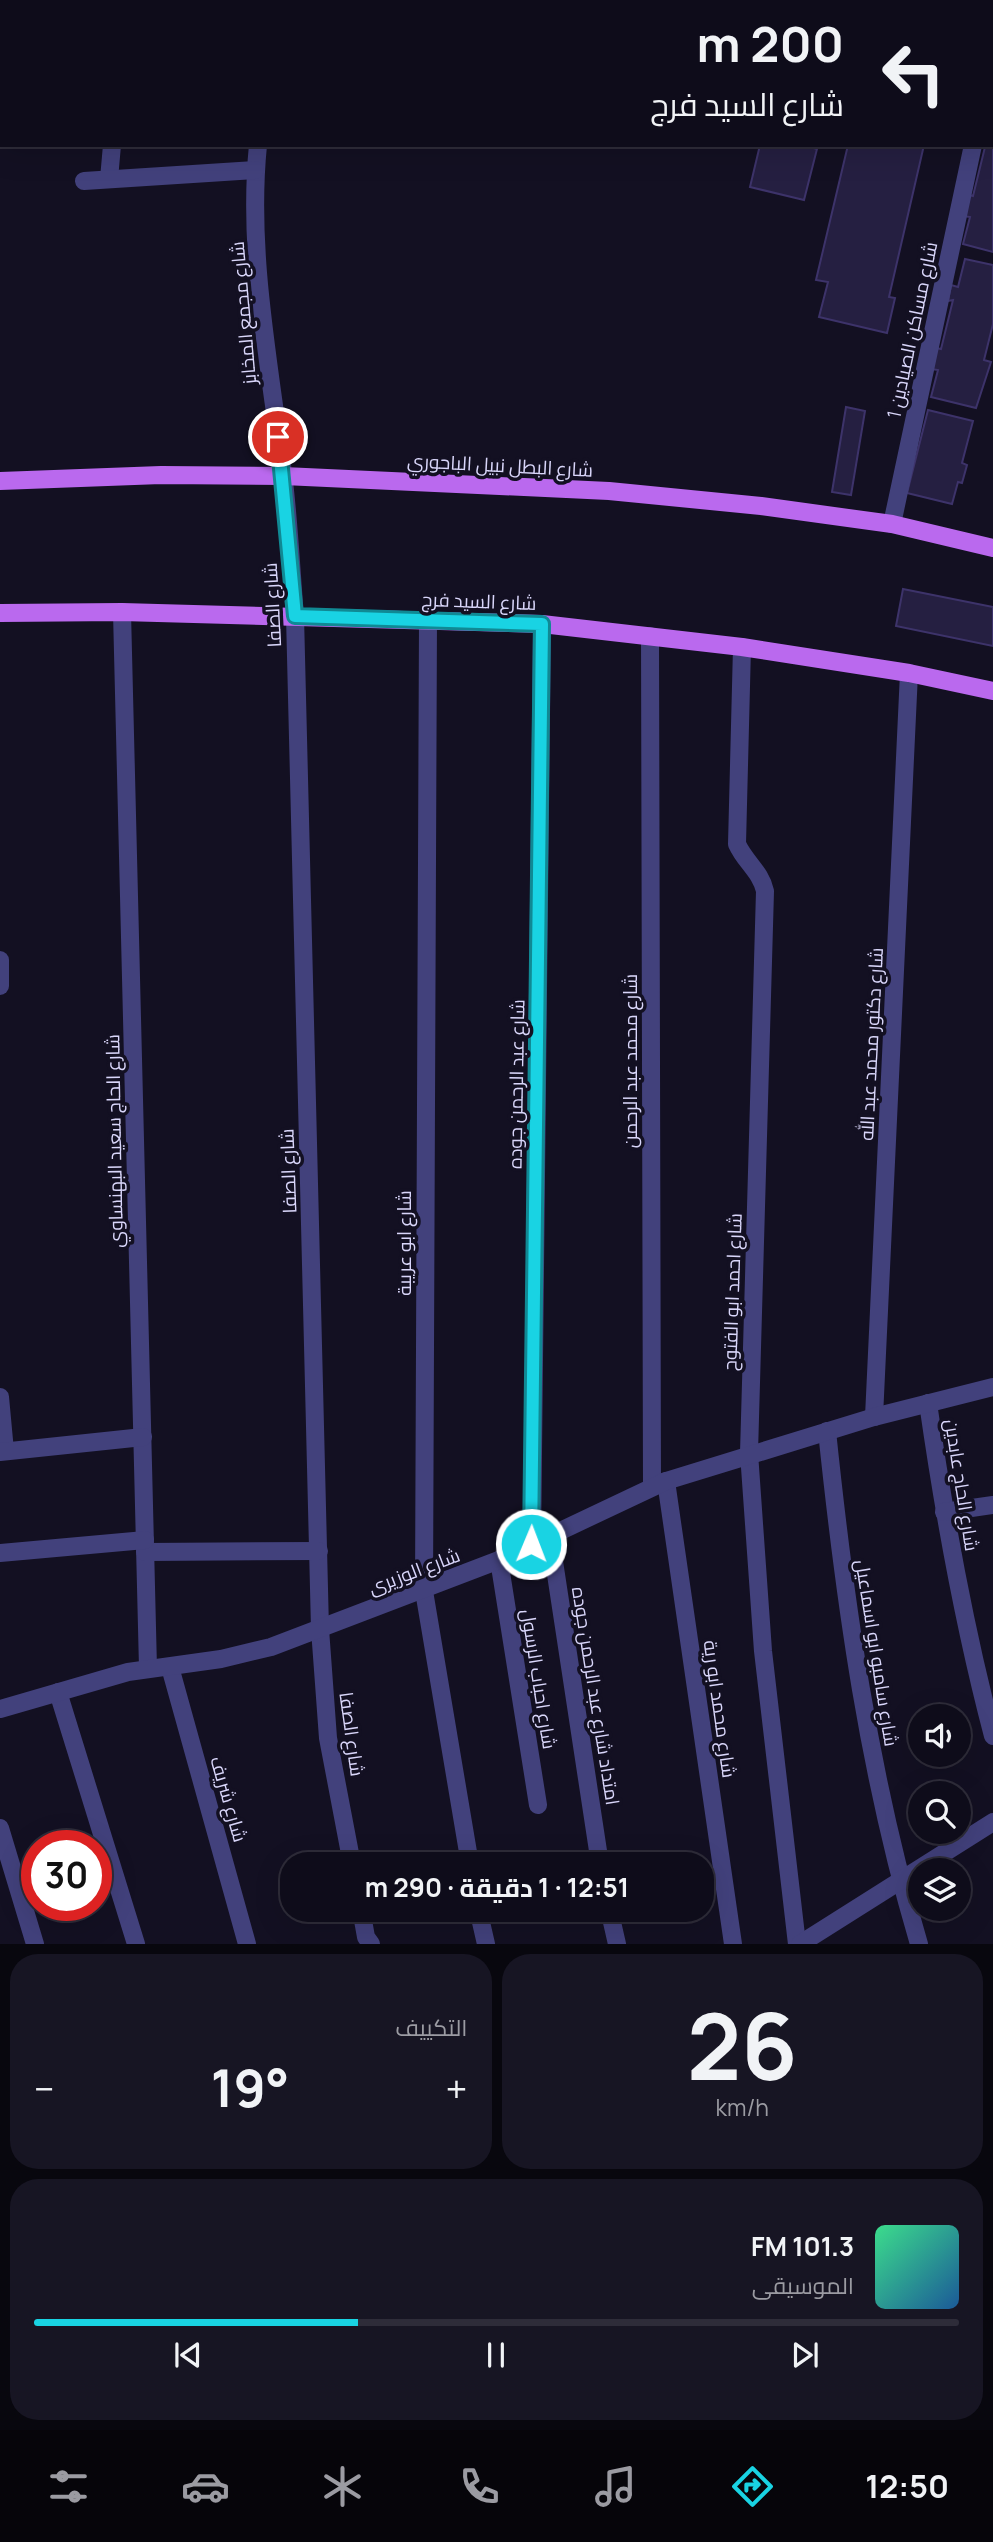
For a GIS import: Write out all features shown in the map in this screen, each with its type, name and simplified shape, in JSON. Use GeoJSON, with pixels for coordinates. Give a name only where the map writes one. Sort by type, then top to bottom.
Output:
{"type":"FeatureCollection","features":[{"type":"Feature","properties":{"kind":"main road","name":"شارع البطل نبيل الباجوري"},"geometry":{"type":"LineString","coordinates":[[0,481],[161,475],[284,475],[609,491],[761,506],[892,524],[993,548]]}},
{"type":"Feature","properties":{"kind":"main road","name":"شارع السيد فرج"},"geometry":{"type":"LineString","coordinates":[[0,613],[122,612],[542,624],[742,648],[909,673],[993,691]]}},
{"type":"Feature","properties":{"kind":"street"},"geometry":{"type":"LineString","coordinates":[[109,179],[113,147]]}},
{"type":"Feature","properties":{"kind":"street","name":"شارع مجمع المخابز"},"geometry":{"type":"LineString","coordinates":[[258,147],[255,170],[257,253],[264,335],[284,475]]}},
{"type":"Feature","properties":{"kind":"street","name":"شارع مساكن الصيادين 1"},"geometry":{"type":"LineString","coordinates":[[892,524],[974,147]]}},
{"type":"Feature","properties":{"kind":"street"},"geometry":{"type":"LineString","coordinates":[[84,181],[255,170]]}},
{"type":"Feature","properties":{"kind":"street","name":"شارع الصفا"},"geometry":{"type":"LineString","coordinates":[[284,475],[295,616],[320,1629],[328,1738],[350,1852]]}},
{"type":"Feature","properties":{"kind":"street","name":"شارع الحاج سعيد البهنساوي"},"geometry":{"type":"LineString","coordinates":[[122,612],[148,1668]]}},
{"type":"Feature","properties":{"kind":"street","name":"شارع ابو عريبة"},"geometry":{"type":"LineString","coordinates":[[428,619],[424,1591],[468,1852]]}},
{"type":"Feature","properties":{"kind":"street","name":"شارع عبد الرحمن جوده"},"geometry":{"type":"LineString","coordinates":[[531,1544],[542,624]]}},
{"type":"Feature","properties":{"kind":"street","name":"شارع محمد عبد الرحمن"},"geometry":{"type":"LineString","coordinates":[[650,636],[659,1483]]}},
{"type":"Feature","properties":{"kind":"street","name":"شارع احمد ابو الفتوح"},"geometry":{"type":"LineString","coordinates":[[742,648],[737,844],[746,861],[759,874],[765,891],[749,1453],[763,1651],[799,1944]]}},
{"type":"Feature","properties":{"kind":"street","name":"شارع دكتور محمد عبد الله"},"geometry":{"type":"LineString","coordinates":[[874,1417],[909,673]]}},
{"type":"Feature","properties":{"kind":"street"},"geometry":{"type":"LineString","coordinates":[[0,960],[0,986]]}},
{"type":"Feature","properties":{"kind":"street","name":"شارع الوزيرى"},"geometry":{"type":"LineString","coordinates":[[0,1709],[148,1668],[221,1659],[320,1629],[499,1560],[659,1483],[749,1453],[874,1417],[993,1387]]}},
{"type":"Feature","properties":{"kind":"street"},"geometry":{"type":"LineString","coordinates":[[0,1397],[3,1451],[143,1437]]}},
{"type":"Feature","properties":{"kind":"street","name":"شارع الحاج عابدين"},"geometry":{"type":"LineString","coordinates":[[928,1403],[963,1614],[993,1737]]}},
{"type":"Feature","properties":{"kind":"street","name":"شارع سامبو ابو اسماعيل"},"geometry":{"type":"LineString","coordinates":[[827,1431],[842,1581],[864,1717],[900,1879],[919,1944]]}},
{"type":"Feature","properties":{"kind":"street","name":"شارع محمد ابو رية"},"geometry":{"type":"LineString","coordinates":[[659,1483],[733,1944]]}},
{"type":"Feature","properties":{"kind":"street"},"geometry":{"type":"LineString","coordinates":[[944,1512],[993,1505]]}},
{"type":"Feature","properties":{"kind":"street","name":"امتداد شارع عبد الرحمن جوده"},"geometry":{"type":"LineString","coordinates":[[550,1535],[598,1852]]}},
{"type":"Feature","properties":{"kind":"street"},"geometry":{"type":"LineString","coordinates":[[0,1553],[145,1546],[319,1551]]}},
{"type":"Feature","properties":{"kind":"street","name":"شارع احباب الرسول"},"geometry":{"type":"LineString","coordinates":[[499,1560],[538,1805]]}},
{"type":"Feature","properties":{"kind":"street","name":"شارع شريف"},"geometry":{"type":"LineString","coordinates":[[170,1667],[247,1944]]}},
{"type":"Feature","properties":{"kind":"street"},"geometry":{"type":"LineString","coordinates":[[58,1692],[136,1944]]}},
{"type":"Feature","properties":{"kind":"street"},"geometry":{"type":"LineString","coordinates":[[799,1944],[993,1822]]}},
{"type":"Feature","properties":{"kind":"street"},"geometry":{"type":"LineString","coordinates":[[0,1828],[35,1944]]}},
{"type":"Feature","properties":{"kind":"street"},"geometry":{"type":"LineString","coordinates":[[363,1922],[366,1937],[371,1944]]}},
{"type":"Feature","properties":{"kind":"street"},"geometry":{"type":"LineString","coordinates":[[481,1922],[486,1944]]}},
{"type":"Feature","properties":{"kind":"street"},"geometry":{"type":"LineString","coordinates":[[612,1922],[617,1944]]}},
{"type":"Feature","properties":{"kind":"building"},"geometry":{"type":"Polygon","coordinates":[[[760,147],[817,149],[804,200],[750,187],[760,147]]]}},
{"type":"Feature","properties":{"kind":"building"},"geometry":{"type":"Polygon","coordinates":[[[848,147],[924,147],[889,297],[895,298],[887,333],[819,317],[828,282],[816,280],[848,147]]]}},
{"type":"Feature","properties":{"kind":"building"},"geometry":{"type":"Polygon","coordinates":[[[985,147],[993,147],[993,252],[963,244],[970,217],[963,216],[969,195],[973,196],[985,147]]]}},
{"type":"Feature","properties":{"kind":"building"},"geometry":{"type":"Polygon","coordinates":[[[965,259],[993,265],[993,324],[984,360],[991,362],[976,408],[931,397],[938,370],[931,369],[936,348],[941,349],[953,300],[948,301],[951,285],[958,287],[965,259]]]}},
{"type":"Feature","properties":{"kind":"building"},"geometry":{"type":"Polygon","coordinates":[[[846,407],[865,411],[851,495],[832,492],[846,407]]]}},
{"type":"Feature","properties":{"kind":"building"},"geometry":{"type":"Polygon","coordinates":[[[928,410],[973,421],[962,463],[967,465],[962,483],[958,482],[952,504],[907,493],[928,410]]]}},
{"type":"Feature","properties":{"kind":"building"},"geometry":{"type":"Polygon","coordinates":[[[903,589],[993,607],[993,646],[896,626],[903,589]]]}},
{"type":"Feature","properties":{"kind":"route"},"geometry":{"type":"LineString","coordinates":[[278,437],[284,475],[295,616],[542,624],[531,1544]]}}]}
